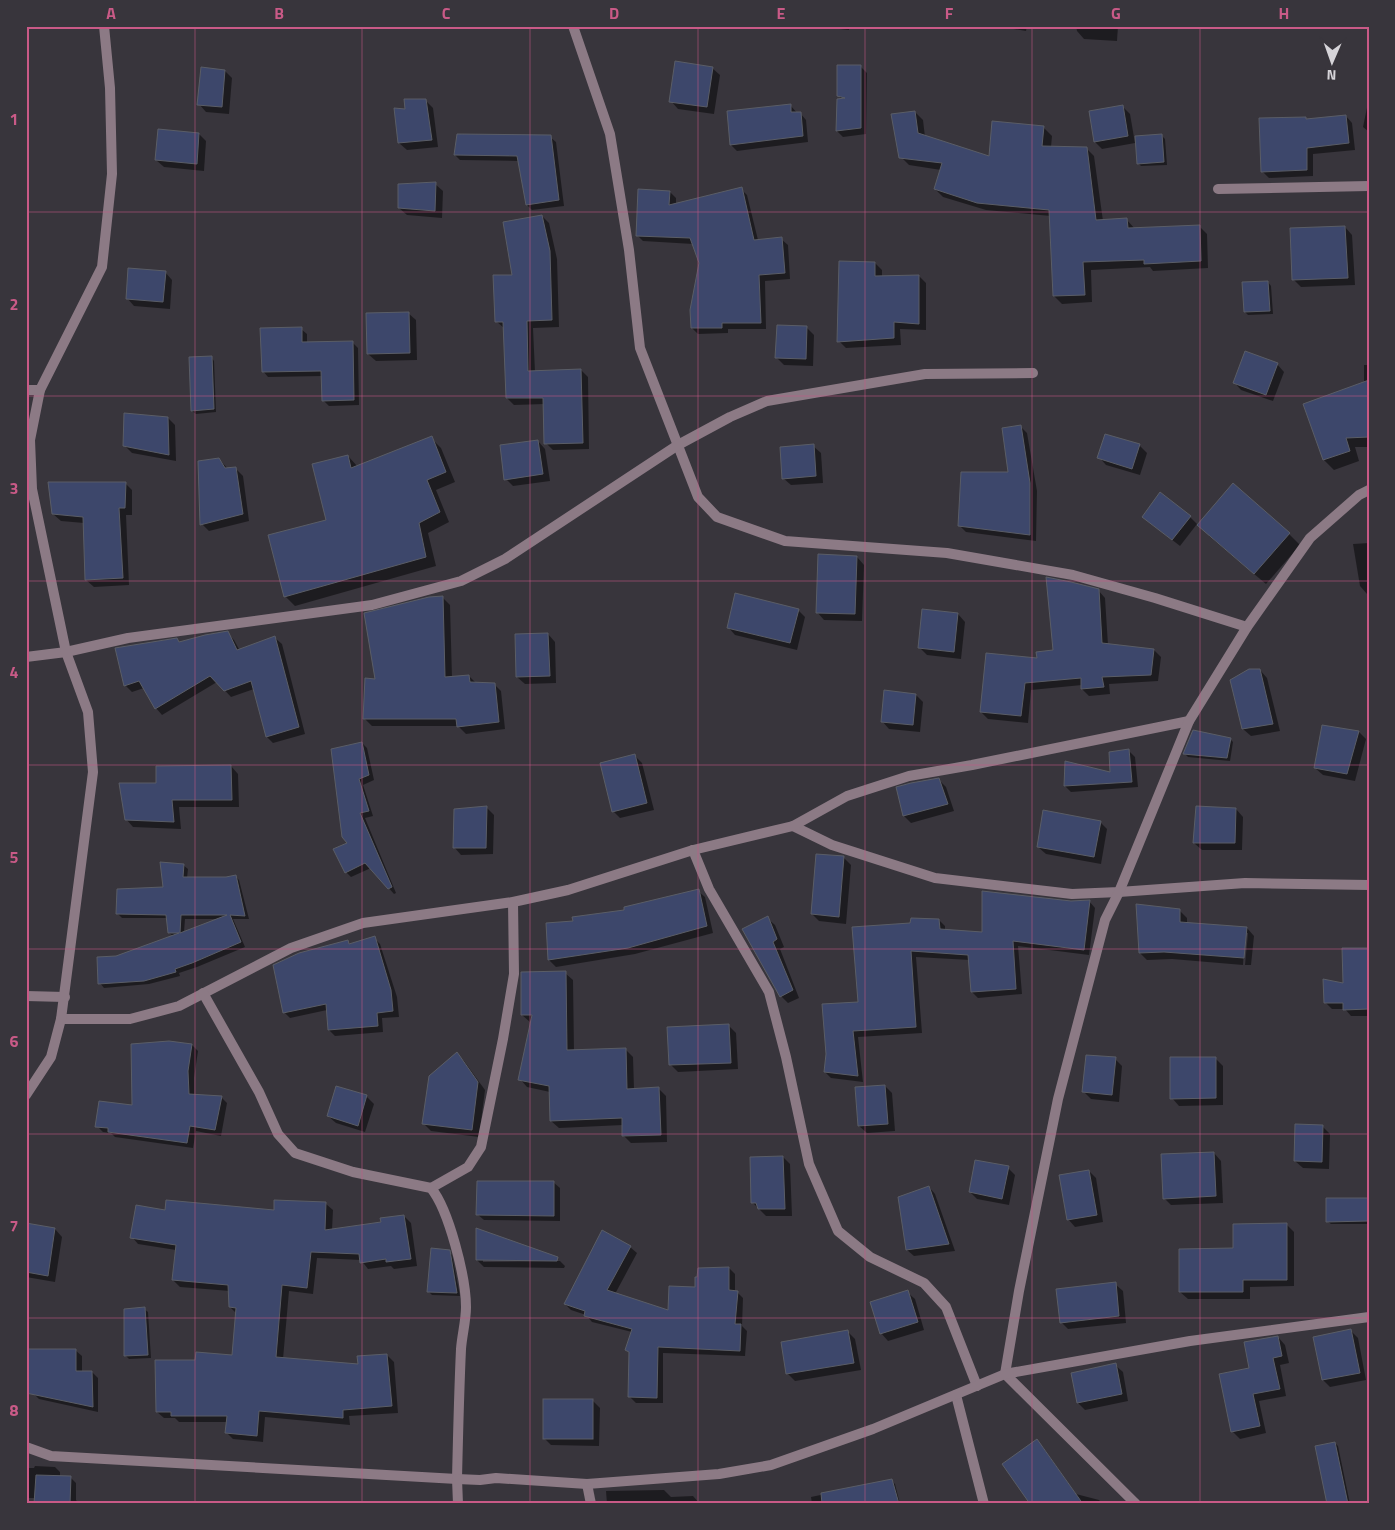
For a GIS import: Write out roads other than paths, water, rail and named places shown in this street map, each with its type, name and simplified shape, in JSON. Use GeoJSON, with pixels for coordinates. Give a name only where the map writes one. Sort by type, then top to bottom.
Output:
{"type":"FeatureCollection","features":[{"type":"Feature","properties":{"kind":"street"},"geometry":{"type":"LineString","coordinates":[[26,1095],[51,1057],[61,1019],[93,772],[88,712],[66,652],[32,490],[30,440],[40,390],[102,268],[112,174],[110,88],[104,26]]}},
{"type":"Feature","properties":{"kind":"street"},"geometry":{"type":"LineString","coordinates":[[573,26],[610,134],[629,250],[640,348],[698,496],[717,517],[785,541],[947,554],[1073,574],[1247,628]]}},
{"type":"Feature","properties":{"kind":"street"},"geometry":{"type":"LineString","coordinates":[[1218,189],[1369,186]]}},
{"type":"Feature","properties":{"kind":"street"},"geometry":{"type":"LineString","coordinates":[[26,657],[66,652],[128,638],[372,605],[461,582],[504,559],[678,445],[730,417],[767,401],[925,374],[1033,373]]}},
{"type":"Feature","properties":{"kind":"street"},"geometry":{"type":"LineString","coordinates":[[26,390],[40,390]]}},
{"type":"Feature","properties":{"kind":"street"},"geometry":{"type":"LineString","coordinates":[[1005,1374],[1019,1291],[1058,1100],[1105,920],[1119,892],[1189,721],[1247,628],[1310,538],[1359,495],[1369,490]]}},
{"type":"Feature","properties":{"kind":"street"},"geometry":{"type":"LineString","coordinates":[[61,1019],[130,1019],[179,1006],[291,948],[363,923],[513,902],[568,890],[693,850],[794,826],[847,796],[909,776],[1189,721]]}},
{"type":"Feature","properties":{"kind":"street"},"geometry":{"type":"LineString","coordinates":[[794,826],[832,845],[935,878],[1072,894],[1245,883],[1369,884]]}},
{"type":"Feature","properties":{"kind":"street"},"geometry":{"type":"LineString","coordinates":[[693,850],[709,889],[769,992],[786,1058],[809,1164],[838,1231],[870,1257],[924,1283],[946,1308],[976,1386]]}},
{"type":"Feature","properties":{"kind":"street"},"geometry":{"type":"LineString","coordinates":[[203,993],[259,1092],[278,1134],[295,1152],[353,1172],[431,1188],[468,1167],[481,1147],[514,974],[513,902]]}},
{"type":"Feature","properties":{"kind":"street"},"geometry":{"type":"LineString","coordinates":[[26,996],[65,997]]}},
{"type":"Feature","properties":{"kind":"street"},"geometry":{"type":"LineString","coordinates":[[431,1188],[437,1196],[449,1226],[461,1272],[466,1307],[462,1348],[457,1479],[458,1504]]}},
{"type":"Feature","properties":{"kind":"street"},"geometry":{"type":"LineString","coordinates":[[26,1447],[51,1456],[480,1480],[496,1478],[587,1484],[719,1474],[771,1465],[873,1429],[1005,1374],[1190,1341],[1369,1317]]}},
{"type":"Feature","properties":{"kind":"street"},"geometry":{"type":"LineString","coordinates":[[1005,1374],[1136,1504]]}},
{"type":"Feature","properties":{"kind":"street"},"geometry":{"type":"LineString","coordinates":[[956,1396],[984,1504]]}},
{"type":"Feature","properties":{"kind":"street"},"geometry":{"type":"LineString","coordinates":[[587,1484],[591,1504]]}}]}
